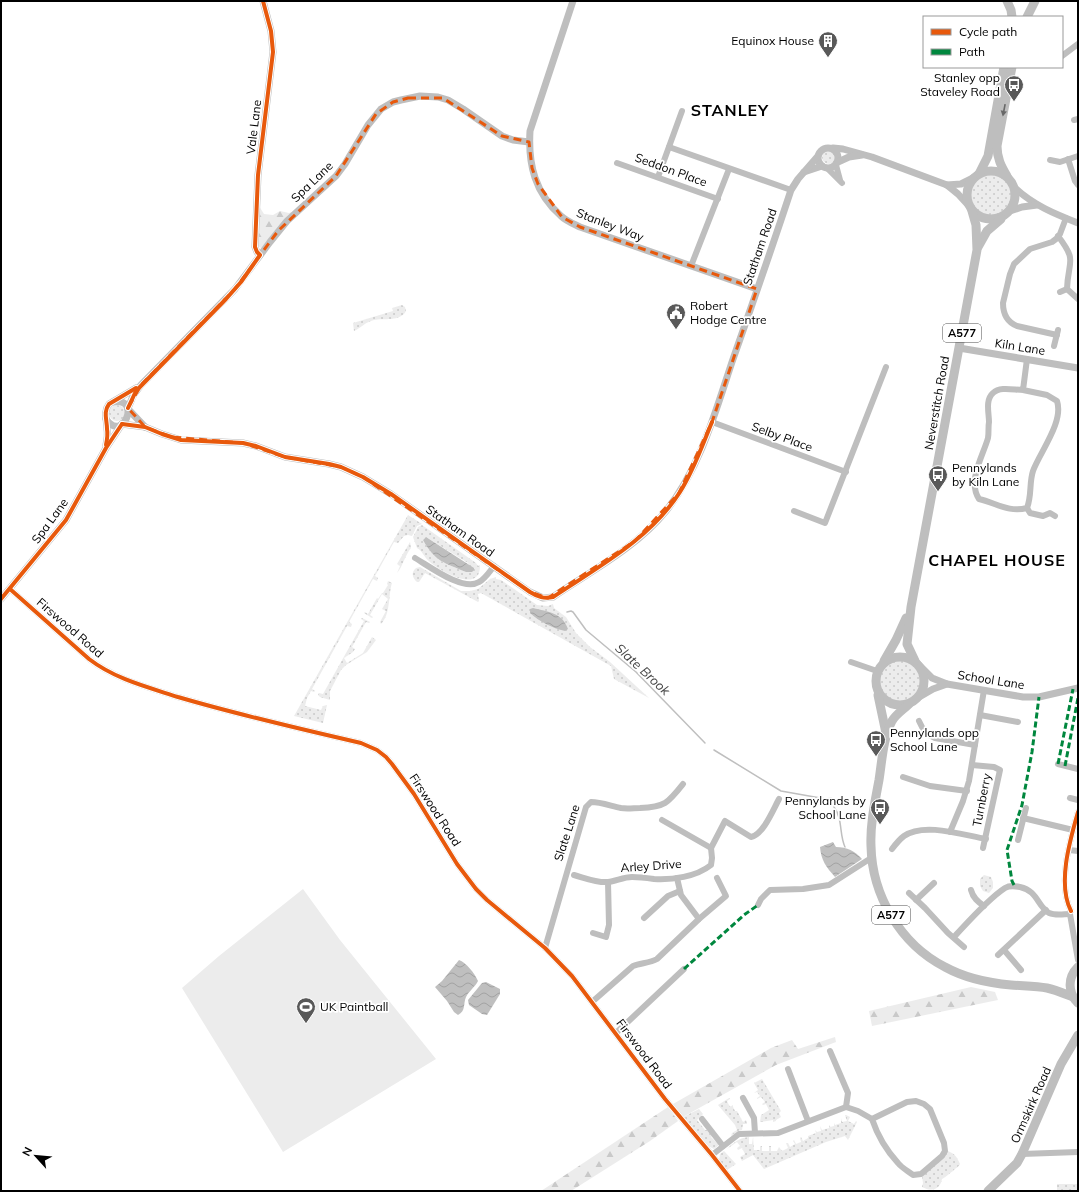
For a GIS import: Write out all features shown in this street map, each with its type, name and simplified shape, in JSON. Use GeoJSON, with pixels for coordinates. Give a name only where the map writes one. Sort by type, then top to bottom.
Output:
{"type":"FeatureCollection","features":[{"type":"Feature","properties":{"kind":"main road"},"geometry":{"type":"LineString","coordinates":[[1007,1],[1012,16]]}},
{"type":"Feature","properties":{"kind":"main road"},"geometry":{"type":"LineString","coordinates":[[1028,16],[1035,1]]}},
{"type":"Feature","properties":{"kind":"main road","name":"A577"},"geometry":{"type":"LineString","coordinates":[[1008,69],[997,153],[1000,163],[1015,188]]}},
{"type":"Feature","properties":{"kind":"main road","name":"A577"},"geometry":{"type":"LineString","coordinates":[[971,208],[967,199],[967,191],[970,183],[977,176],[988,156],[1004,91]]}},
{"type":"Feature","properties":{"kind":"main road"},"geometry":{"type":"LineString","coordinates":[[977,176],[986,171],[994,171],[1008,177]]}},
{"type":"Feature","properties":{"kind":"main road"},"geometry":{"type":"LineString","coordinates":[[971,208],[983,219],[997,219],[1007,214],[1015,200],[1015,188]]}},
{"type":"Feature","properties":{"kind":"main road","name":"Neverstitch Road"},"geometry":{"type":"LineString","coordinates":[[916,663],[907,644],[911,607],[977,250],[976,222],[971,208]]}},
{"type":"Feature","properties":{"kind":"main road","name":"Neverstitch Road"},"geometry":{"type":"LineString","coordinates":[[977,250],[983,236],[987,231],[1007,214]]}},
{"type":"Feature","properties":{"kind":"main road","name":"Neverstitch Road"},"geometry":{"type":"LineString","coordinates":[[882,663],[896,640],[911,607]]}},
{"type":"Feature","properties":{"kind":"main road"},"geometry":{"type":"LineString","coordinates":[[882,663],[895,657],[902,656],[916,663]]}},
{"type":"Feature","properties":{"kind":"main road","name":"A577"},"geometry":{"type":"LineString","coordinates":[[882,663],[875,678],[885,722],[886,736]]}},
{"type":"Feature","properties":{"kind":"main road","name":"A577"},"geometry":{"type":"LineString","coordinates":[[916,663],[922,671],[924,679],[922,691],[895,718],[886,736],[873,816],[871,845],[877,885],[881,895],[891,916],[915,946],[935,961],[954,972],[981,980],[1009,985],[1049,988],[1058,987],[1070,980],[1071,992],[1076,1000]]}},
{"type":"Feature","properties":{"kind":"main road"},"geometry":{"type":"LineString","coordinates":[[877,691],[887,702],[894,705],[901,705],[911,702]]}},
{"type":"Feature","properties":{"kind":"main road"},"geometry":{"type":"LineString","coordinates":[[1070,980],[1078,967]]}},
{"type":"Feature","properties":{"kind":"main road","name":"A577"},"geometry":{"type":"LineString","coordinates":[[1049,988],[1076,1000]]}},
{"type":"Feature","properties":{"kind":"main road","name":"Ormskirk Road"},"geometry":{"type":"LineString","coordinates":[[988,1191],[1017,1163],[1062,1064],[1077,1040]]}},
{"type":"Feature","properties":{"kind":"street","name":"Vale Lane"},"geometry":{"type":"LineString","coordinates":[[260,255],[255,247],[256,197],[260,152],[273,52],[271,31],[264,1]]}},
{"type":"Feature","properties":{"kind":"street","name":"Stanley Way"},"geometry":{"type":"LineString","coordinates":[[572,1],[530,131],[529,142],[532,168],[538,184],[549,202],[562,217],[580,227],[757,289]]}},
{"type":"Feature","properties":{"kind":"street"},"geometry":{"type":"LineString","coordinates":[[1063,55],[1078,44]]}},
{"type":"Feature","properties":{"kind":"street","name":"Spa Lane"},"geometry":{"type":"LineString","coordinates":[[128,409],[134,394],[141,385],[226,299],[241,282],[286,221],[336,176],[345,164],[372,119],[381,109],[393,102],[420,96],[443,98],[463,109],[502,136],[513,140],[529,142]]}},
{"type":"Feature","properties":{"kind":"street"},"geometry":{"type":"LineString","coordinates":[[658,177],[682,111]]}},
{"type":"Feature","properties":{"kind":"street","name":"Seddon Place"},"geometry":{"type":"LineString","coordinates":[[669,147],[792,190]]}},
{"type":"Feature","properties":{"kind":"street"},"geometry":{"type":"LineString","coordinates":[[833,148],[839,156],[837,164],[842,183],[819,162],[818,156],[823,149],[828,147],[843,149],[864,155],[947,185],[971,208]]}},
{"type":"Feature","properties":{"kind":"street"},"geometry":{"type":"LineString","coordinates":[[803,172],[824,167],[830,168],[849,157],[864,155]]}},
{"type":"Feature","properties":{"kind":"street","name":"Statham Road"},"geometry":{"type":"LineString","coordinates":[[122,424],[145,427],[181,440],[243,443],[256,446],[284,458],[341,467],[391,494],[530,592],[543,598],[552,597],[623,550],[656,522],[679,493],[690,475],[712,422],[792,190],[803,172],[818,156]]}},
{"type":"Feature","properties":{"kind":"street"},"geometry":{"type":"LineString","coordinates":[[1050,160],[1060,162],[1078,156]]}},
{"type":"Feature","properties":{"kind":"street"},"geometry":{"type":"LineString","coordinates":[[1068,160],[1078,186]]}},
{"type":"Feature","properties":{"kind":"street","name":"Seddon Place"},"geometry":{"type":"LineString","coordinates":[[617,163],[718,199]]}},
{"type":"Feature","properties":{"kind":"street","name":"Seddon Place"},"geometry":{"type":"LineString","coordinates":[[691,266],[729,169]]}},
{"type":"Feature","properties":{"kind":"street"},"geometry":{"type":"LineString","coordinates":[[947,185],[961,184],[977,176]]}},
{"type":"Feature","properties":{"kind":"street"},"geometry":{"type":"LineString","coordinates":[[1015,188],[1037,205],[1078,224]]}},
{"type":"Feature","properties":{"kind":"street"},"geometry":{"type":"LineString","coordinates":[[1007,214],[1022,207],[1037,205]]}},
{"type":"Feature","properties":{"kind":"street"},"geometry":{"type":"LineString","coordinates":[[1054,346],[1057,332],[1013,324],[1006,317],[1003,308],[1010,274],[1017,260],[1030,249],[1052,242],[1058,236],[1066,218]]}},
{"type":"Feature","properties":{"kind":"street"},"geometry":{"type":"LineString","coordinates":[[1058,236],[1069,250],[1071,258],[1067,288]]}},
{"type":"Feature","properties":{"kind":"street"},"geometry":{"type":"LineString","coordinates":[[1060,292],[1067,288]]}},
{"type":"Feature","properties":{"kind":"street"},"geometry":{"type":"LineString","coordinates":[[1067,288],[1078,299]]}},
{"type":"Feature","properties":{"kind":"street","name":"Kiln Lane"},"geometry":{"type":"LineString","coordinates":[[959,348],[1078,368]]}},
{"type":"Feature","properties":{"kind":"street"},"geometry":{"type":"LineString","coordinates":[[1023,390],[1027,360]]}},
{"type":"Feature","properties":{"kind":"street"},"geometry":{"type":"LineString","coordinates":[[794,511],[825,523],[886,367]]}},
{"type":"Feature","properties":{"kind":"street","name":"Spa Lane"},"geometry":{"type":"LineString","coordinates":[[113,402],[141,385]]}},
{"type":"Feature","properties":{"kind":"street"},"geometry":{"type":"LineString","coordinates":[[1027,508],[1012,510],[979,499],[975,493],[978,465],[988,436],[988,406],[990,397],[994,392],[1000,389],[1023,390],[1047,395],[1057,401],[1058,405],[1054,427],[1033,473],[1031,495],[1027,508],[1030,513],[1043,516],[1050,514],[1055,516]]}},
{"type":"Feature","properties":{"kind":"street"},"geometry":{"type":"LineString","coordinates":[[113,402],[120,402],[126,405],[128,409],[129,413],[127,419],[122,424],[114,425],[106,419],[105,415],[107,407],[113,402]]}},
{"type":"Feature","properties":{"kind":"street","name":"Statham Road"},"geometry":{"type":"LineString","coordinates":[[128,409],[145,427]]}},
{"type":"Feature","properties":{"kind":"street","name":"Spa Lane"},"geometry":{"type":"LineString","coordinates":[[106,419],[108,431],[106,448]]}},
{"type":"Feature","properties":{"kind":"street","name":"Selby Place"},"geometry":{"type":"LineString","coordinates":[[712,422],[846,472]]}},
{"type":"Feature","properties":{"kind":"street","name":"Spa Lane"},"geometry":{"type":"LineString","coordinates":[[1,599],[66,520],[106,448],[122,424]]}},
{"type":"Feature","properties":{"kind":"street"},"geometry":{"type":"LineString","coordinates":[[415,558],[457,582],[469,586],[479,582],[494,566]]}},
{"type":"Feature","properties":{"kind":"street","name":"Firswood Road"},"geometry":{"type":"LineString","coordinates":[[10,588],[89,658],[103,668],[120,677],[137,684],[238,714],[361,743],[377,750],[386,757],[414,794],[467,879],[487,900],[545,948],[572,976],[665,1099],[740,1191]]}},
{"type":"Feature","properties":{"kind":"street"},"geometry":{"type":"LineString","coordinates":[[852,662],[877,671]]}},
{"type":"Feature","properties":{"kind":"street","name":"School Lane"},"geometry":{"type":"LineString","coordinates":[[916,663],[932,678],[947,684],[984,690],[1030,697],[1059,693],[1078,688]]}},
{"type":"Feature","properties":{"kind":"street","name":"School Lane"},"geometry":{"type":"LineString","coordinates":[[911,702],[933,689],[947,684]]}},
{"type":"Feature","properties":{"kind":"street","name":"Turnberry"},"geometry":{"type":"LineString","coordinates":[[950,832],[967,792],[984,690]]}},
{"type":"Feature","properties":{"kind":"street"},"geometry":{"type":"LineString","coordinates":[[980,715],[1018,722]]}},
{"type":"Feature","properties":{"kind":"street"},"geometry":{"type":"LineString","coordinates":[[919,721],[925,733],[935,738],[975,745]]}},
{"type":"Feature","properties":{"kind":"street"},"geometry":{"type":"LineString","coordinates":[[1058,764],[1078,769]]}},
{"type":"Feature","properties":{"kind":"street","name":"Turnberry"},"geometry":{"type":"LineString","coordinates":[[972,765],[994,767],[1000,770],[983,848]]}},
{"type":"Feature","properties":{"kind":"street","name":"Turnberry"},"geometry":{"type":"LineString","coordinates":[[903,777],[930,786],[967,792]]}},
{"type":"Feature","properties":{"kind":"street","name":"Slate Lane"},"geometry":{"type":"LineString","coordinates":[[545,948],[586,807],[591,802],[596,802],[622,808],[655,808],[664,804],[673,797],[683,784]]}},
{"type":"Feature","properties":{"kind":"street"},"geometry":{"type":"LineString","coordinates":[[1070,798],[1078,800]]}},
{"type":"Feature","properties":{"kind":"street"},"geometry":{"type":"LineString","coordinates":[[662,820],[711,848],[725,821],[751,837],[755,836],[760,831],[779,799]]}},
{"type":"Feature","properties":{"kind":"street"},"geometry":{"type":"LineString","coordinates":[[1018,840],[1026,808]]}},
{"type":"Feature","properties":{"kind":"street"},"geometry":{"type":"LineString","coordinates":[[1078,812],[1073,830],[1065,876],[1066,898],[1071,912],[1078,960]]}},
{"type":"Feature","properties":{"kind":"street"},"geometry":{"type":"LineString","coordinates":[[1023,818],[1073,830]]}},
{"type":"Feature","properties":{"kind":"street","name":"Turnberry"},"geometry":{"type":"LineString","coordinates":[[892,850],[904,836],[921,829],[950,832],[986,839]]}},
{"type":"Feature","properties":{"kind":"street","name":"Arley Drive"},"geometry":{"type":"LineString","coordinates":[[574,875],[592,880],[608,882],[629,877],[660,879],[677,878],[696,873],[711,865],[711,848]]}},
{"type":"Feature","properties":{"kind":"street"},"geometry":{"type":"LineString","coordinates":[[1069,850],[1078,851]]}},
{"type":"Feature","properties":{"kind":"street"},"geometry":{"type":"LineString","coordinates":[[758,905],[761,899],[770,890],[803,889],[829,885],[868,860]]}},
{"type":"Feature","properties":{"kind":"street"},"geometry":{"type":"LineString","coordinates":[[677,878],[681,895],[686,904],[699,919]]}},
{"type":"Feature","properties":{"kind":"street"},"geometry":{"type":"LineString","coordinates":[[592,1002],[633,966],[640,963],[653,961],[657,958],[726,896],[717,878]]}},
{"type":"Feature","properties":{"kind":"street"},"geometry":{"type":"LineString","coordinates":[[593,933],[606,937],[609,924],[608,882]]}},
{"type":"Feature","properties":{"kind":"street"},"geometry":{"type":"LineString","coordinates":[[916,900],[935,884]]}},
{"type":"Feature","properties":{"kind":"street"},"geometry":{"type":"LineString","coordinates":[[954,937],[984,906],[1006,888],[1014,885],[1028,889],[1046,910],[1054,914],[1071,912],[1078,908]]}},
{"type":"Feature","properties":{"kind":"street"},"geometry":{"type":"LineString","coordinates":[[972,890],[972,896],[984,906]]}},
{"type":"Feature","properties":{"kind":"street"},"geometry":{"type":"LineString","coordinates":[[644,918],[668,896],[680,891]]}},
{"type":"Feature","properties":{"kind":"street"},"geometry":{"type":"LineString","coordinates":[[909,893],[964,947]]}},
{"type":"Feature","properties":{"kind":"street"},"geometry":{"type":"LineString","coordinates":[[998,955],[1046,910]]}},
{"type":"Feature","properties":{"kind":"street"},"geometry":{"type":"LineString","coordinates":[[1004,950],[1021,970]]}},
{"type":"Feature","properties":{"kind":"street"},"geometry":{"type":"LineString","coordinates":[[616,1033],[684,969]]}},
{"type":"Feature","properties":{"kind":"street"},"geometry":{"type":"LineString","coordinates":[[830,1050],[848,1094],[846,1107]]}},
{"type":"Feature","properties":{"kind":"street"},"geometry":{"type":"LineString","coordinates":[[788,1069],[808,1121]]}},
{"type":"Feature","properties":{"kind":"street"},"geometry":{"type":"LineString","coordinates":[[743,1098],[754,1118],[755,1133]]}},
{"type":"Feature","properties":{"kind":"street"},"geometry":{"type":"LineString","coordinates":[[712,1155],[739,1134],[778,1133],[846,1107],[858,1111],[872,1119],[876,1129],[898,1164],[913,1175],[921,1174],[942,1156],[945,1150],[944,1143],[930,1109],[924,1104],[916,1101],[907,1102],[872,1119]]}},
{"type":"Feature","properties":{"kind":"street"},"geometry":{"type":"LineString","coordinates":[[702,1119],[723,1146]]}},
{"type":"Feature","properties":{"kind":"street"},"geometry":{"type":"LineString","coordinates":[[1022,1154],[1078,1152]]}},
{"type":"Feature","properties":{"kind":"highlighted area"},"geometry":{"type":"Polygon","coordinates":[[[408,98],[443,98],[502,136],[529,142],[532,168],[538,184],[562,217],[580,227],[757,289],[712,422],[679,493],[635,541],[548,598],[530,592],[363,477],[341,467],[285,457],[243,443],[171,437],[145,427],[128,408],[141,385],[235,289],[278,231],[336,176],[376,114],[393,102],[408,98]]]}},
{"type":"Feature","properties":{"kind":"green space"},"geometry":{"type":"Polygon","coordinates":[[[829,150],[834,152],[836,157],[834,162],[829,164],[824,162],[822,157],[824,152],[829,150]]]}},
{"type":"Feature","properties":{"kind":"green space"},"geometry":{"type":"Polygon","coordinates":[[[987,174],[995,174],[1003,177],[1009,183],[1012,195],[1009,207],[1003,213],[995,216],[987,216],[979,213],[973,207],[970,199],[970,191],[973,183],[979,177],[987,174]]]}},
{"type":"Feature","properties":{"kind":"green space"},"geometry":{"type":"Polygon","coordinates":[[[259,206],[264,214],[273,215],[280,211],[289,213],[292,212],[261,248],[258,246],[259,206]]]}},
{"type":"Feature","properties":{"kind":"green space"},"geometry":{"type":"Polygon","coordinates":[[[402,305],[405,307],[406,311],[400,317],[371,321],[354,331],[353,323],[393,311],[392,308],[402,305]]]}},
{"type":"Feature","properties":{"kind":"green space"},"geometry":{"type":"Polygon","coordinates":[[[114,405],[120,405],[125,410],[123,419],[120,421],[114,421],[109,416],[109,410],[114,405]]]}},
{"type":"Feature","properties":{"kind":"green space"},"geometry":{"type":"Polygon","coordinates":[[[408,515],[422,524],[417,526],[412,536],[404,536],[398,543],[394,542],[375,576],[378,578],[377,581],[373,579],[349,622],[352,624],[351,627],[347,626],[312,689],[315,691],[311,691],[307,698],[305,706],[321,710],[323,706],[327,705],[323,723],[294,716],[408,515]]]}},
{"type":"Feature","properties":{"kind":"green space"},"geometry":{"type":"Polygon","coordinates":[[[422,525],[476,563],[478,566],[480,565],[479,574],[474,578],[467,580],[450,575],[435,566],[417,548],[413,537],[418,527],[422,525]],[[426,537],[423,540],[432,553],[446,564],[466,572],[472,572],[468,563],[426,537]]]}},
{"type":"Feature","properties":{"kind":"green space"},"geometry":{"type":"Polygon","coordinates":[[[410,542],[411,548],[397,573],[400,566],[397,564],[410,542]]]}},
{"type":"Feature","properties":{"kind":"green space"},"geometry":{"type":"Polygon","coordinates":[[[420,567],[461,591],[478,589],[490,579],[496,577],[496,579],[501,580],[537,605],[548,606],[553,604],[554,608],[566,617],[576,633],[590,647],[610,662],[649,698],[614,679],[611,666],[481,593],[478,594],[478,602],[425,573],[419,582],[417,582],[413,577],[413,573],[416,568],[420,567]]]}},
{"type":"Feature","properties":{"kind":"green space"},"geometry":{"type":"Polygon","coordinates":[[[388,581],[392,583],[389,604],[384,620],[381,624],[380,622],[386,611],[382,609],[388,599],[382,594],[370,615],[373,617],[372,618],[364,613],[365,612],[368,614],[377,598],[378,599],[388,585],[388,581]]]}},
{"type":"Feature","properties":{"kind":"green space"},"geometry":{"type":"Polygon","coordinates":[[[362,618],[370,622],[366,622],[352,647],[355,649],[353,652],[344,658],[347,663],[363,653],[372,637],[376,640],[367,652],[346,665],[341,670],[330,691],[330,700],[320,697],[318,695],[319,693],[323,694],[364,621],[361,619],[362,618]]]}},
{"type":"Feature","properties":{"kind":"green space"},"geometry":{"type":"Polygon","coordinates":[[[896,660],[904,660],[915,666],[921,677],[921,685],[915,696],[904,702],[896,702],[885,696],[879,685],[879,677],[885,666],[896,660]]]}},
{"type":"Feature","properties":{"kind":"green space"},"geometry":{"type":"Polygon","coordinates":[[[984,875],[991,877],[993,882],[993,888],[989,893],[983,891],[980,886],[980,879],[984,875]]]}},
{"type":"Feature","properties":{"kind":"green space","name":"UK Paintball"},"geometry":{"type":"Polygon","coordinates":[[[303,889],[340,940],[436,1059],[283,1152],[182,988],[219,956],[303,889]]]}},
{"type":"Feature","properties":{"kind":"green space"},"geometry":{"type":"Polygon","coordinates":[[[971,987],[995,992],[998,1000],[872,1026],[869,1011],[971,987]]]}},
{"type":"Feature","properties":{"kind":"green space"},"geometry":{"type":"Polygon","coordinates":[[[835,1037],[836,1042],[776,1065],[683,1117],[673,1104],[771,1048],[792,1040],[798,1049],[835,1037]]]}},
{"type":"Feature","properties":{"kind":"green space"},"geometry":{"type":"Polygon","coordinates":[[[762,1079],[781,1111],[779,1113],[781,1117],[773,1122],[773,1120],[760,1122],[761,1115],[769,1110],[766,1104],[762,1104],[765,1102],[761,1097],[757,1099],[760,1096],[757,1092],[754,1093],[758,1090],[754,1083],[762,1079]]]}},
{"type":"Feature","properties":{"kind":"green space"},"geometry":{"type":"Polygon","coordinates":[[[729,1098],[730,1099],[727,1101],[730,1107],[733,1105],[735,1111],[737,1111],[743,1122],[746,1120],[747,1124],[743,1124],[742,1130],[731,1136],[732,1133],[737,1130],[735,1125],[718,1105],[729,1098]]]}},
{"type":"Feature","properties":{"kind":"green space"},"geometry":{"type":"Polygon","coordinates":[[[668,1107],[678,1121],[650,1141],[571,1191],[541,1191],[668,1107]]]}},
{"type":"Feature","properties":{"kind":"green space"},"geometry":{"type":"Polygon","coordinates":[[[699,1109],[703,1114],[697,1120],[719,1145],[714,1149],[708,1146],[683,1117],[699,1109]]]}},
{"type":"Feature","properties":{"kind":"green space"},"geometry":{"type":"Polygon","coordinates":[[[845,1115],[850,1117],[848,1121],[854,1124],[856,1121],[857,1122],[848,1140],[845,1136],[826,1142],[764,1169],[753,1155],[742,1161],[740,1157],[745,1154],[742,1148],[738,1150],[737,1148],[740,1146],[737,1142],[727,1149],[742,1138],[749,1137],[749,1144],[752,1144],[753,1137],[754,1150],[760,1150],[760,1146],[762,1146],[762,1151],[769,1151],[769,1146],[771,1146],[771,1151],[777,1151],[779,1147],[782,1151],[788,1148],[786,1143],[788,1143],[790,1147],[795,1144],[793,1141],[794,1140],[796,1144],[801,1142],[801,1137],[803,1141],[808,1138],[808,1136],[816,1133],[815,1130],[817,1132],[821,1131],[820,1126],[822,1130],[829,1128],[829,1125],[830,1127],[834,1126],[834,1123],[835,1125],[841,1123],[841,1118],[842,1122],[847,1121],[845,1115]]]}},
{"type":"Feature","properties":{"kind":"green space"},"geometry":{"type":"Polygon","coordinates":[[[724,1151],[736,1164],[727,1170],[719,1160],[720,1154],[724,1151]]]}},
{"type":"Feature","properties":{"kind":"green space"},"geometry":{"type":"Polygon","coordinates":[[[948,1151],[956,1156],[960,1164],[942,1179],[937,1188],[932,1190],[925,1189],[922,1187],[922,1176],[948,1151]]]}},
{"type":"Feature","properties":{"kind":"green space"},"geometry":{"type":"Polygon","coordinates":[[[1057,1184],[1078,1184],[1078,1191],[1057,1191],[1057,1184]]]}},
{"type":"Feature","properties":{"kind":"water"},"geometry":{"type":"Polygon","coordinates":[[[426,537],[474,568],[474,570],[472,572],[466,572],[441,561],[427,547],[423,540],[426,537]]]}},
{"type":"Feature","properties":{"kind":"water"},"geometry":{"type":"Polygon","coordinates":[[[533,608],[558,616],[562,619],[568,629],[565,631],[560,630],[542,622],[530,613],[530,609],[533,608]]]}},
{"type":"Feature","properties":{"kind":"water"},"geometry":{"type":"Polygon","coordinates":[[[833,842],[836,847],[850,850],[862,859],[835,877],[824,863],[820,847],[833,842]]]}},
{"type":"Feature","properties":{"kind":"water"},"geometry":{"type":"Polygon","coordinates":[[[459,960],[470,969],[478,981],[467,995],[463,1009],[458,1015],[435,987],[442,981],[459,960]]]}},
{"type":"Feature","properties":{"kind":"water"},"geometry":{"type":"Polygon","coordinates":[[[486,982],[500,989],[500,994],[487,1015],[482,1014],[469,1005],[468,1000],[482,983],[486,982]]]}},
{"type":"Feature","properties":{"kind":"waterway","name":"Slate Brook"},"geometry":{"type":"LineString","coordinates":[[567,612],[573,612],[586,630],[636,672],[705,743]]}},
{"type":"Feature","properties":{"kind":"waterway","name":"Slate Brook"},"geometry":{"type":"LineString","coordinates":[[714,750],[781,791],[826,799],[831,798]]}},
{"type":"Feature","properties":{"kind":"waterway"},"geometry":{"type":"LineString","coordinates":[[830,799],[834,801],[834,807],[839,816],[845,847]]}},
{"type":"Feature","properties":{"kind":"marked path"},"geometry":{"type":"LineString","coordinates":[[1058,764],[1073,689]]}},
{"type":"Feature","properties":{"kind":"marked path"},"geometry":{"type":"LineString","coordinates":[[1014,885],[1007,850],[1022,805],[1032,752],[1039,697]]}},
{"type":"Feature","properties":{"kind":"marked path"},"geometry":{"type":"LineString","coordinates":[[1065,766],[1078,698]]}},
{"type":"Feature","properties":{"kind":"marked path"},"geometry":{"type":"LineString","coordinates":[[684,969],[744,915],[758,905]]}},
{"type":"Feature","properties":{"kind":"cycle path"},"geometry":{"type":"LineString","coordinates":[[128,408],[136,391],[226,299],[241,282],[260,255],[255,247],[258,175],[273,52],[271,31],[263,1]]}},
{"type":"Feature","properties":{"kind":"cycle path"},"geometry":{"type":"LineString","coordinates":[[106,445],[107,407],[109,404],[136,388]]}},
{"type":"Feature","properties":{"kind":"cycle path"},"geometry":{"type":"LineString","coordinates":[[122,424],[145,427],[181,440],[243,443],[256,446],[285,457],[341,467],[363,477],[391,494],[530,592],[547,598],[553,597],[605,563],[654,524],[668,509],[685,484],[698,458],[712,422]]}},
{"type":"Feature","properties":{"kind":"cycle path"},"geometry":{"type":"LineString","coordinates":[[1,599],[66,520],[106,448],[122,424]]}},
{"type":"Feature","properties":{"kind":"cycle path"},"geometry":{"type":"LineString","coordinates":[[10,589],[89,659],[120,677],[143,686],[201,704],[361,743],[377,750],[386,757],[414,794],[457,864],[476,889],[487,900],[545,948],[572,976],[665,1099],[740,1191]]}},
{"type":"Feature","properties":{"kind":"cycle path"},"geometry":{"type":"LineString","coordinates":[[1071,911],[1067,900],[1065,875],[1066,862],[1078,812]]}},
{"type":"Feature","properties":{"kind":"place","name":"Equinox House"},"geometry":{"type":"Point","coordinates":[828,58]}},
{"type":"Feature","properties":{"kind":"place","name":"Stanley opp Staveley Road"},"geometry":{"type":"Point","coordinates":[1014,102]}},
{"type":"Feature","properties":{"kind":"place","name":"Robert Hodge Centre"},"geometry":{"type":"Point","coordinates":[676,330]}},
{"type":"Feature","properties":{"kind":"place","name":"Pennylands by Kiln Lane"},"geometry":{"type":"Point","coordinates":[938,492]}},
{"type":"Feature","properties":{"kind":"place","name":"Pennylands opp School Lane"},"geometry":{"type":"Point","coordinates":[876,757]}},
{"type":"Feature","properties":{"kind":"place","name":"Pennylands by School Lane"},"geometry":{"type":"Point","coordinates":[880,825]}},
{"type":"Feature","properties":{"kind":"place","name":"UK Paintball"},"geometry":{"type":"Point","coordinates":[306,1024]}},
{"type":"Feature","properties":{"kind":"district","name":"STANLEY"},"geometry":{"type":"Point","coordinates":[730,110]}},
{"type":"Feature","properties":{"kind":"district","name":"CHAPEL HOUSE"},"geometry":{"type":"Point","coordinates":[997,560]}}]}
